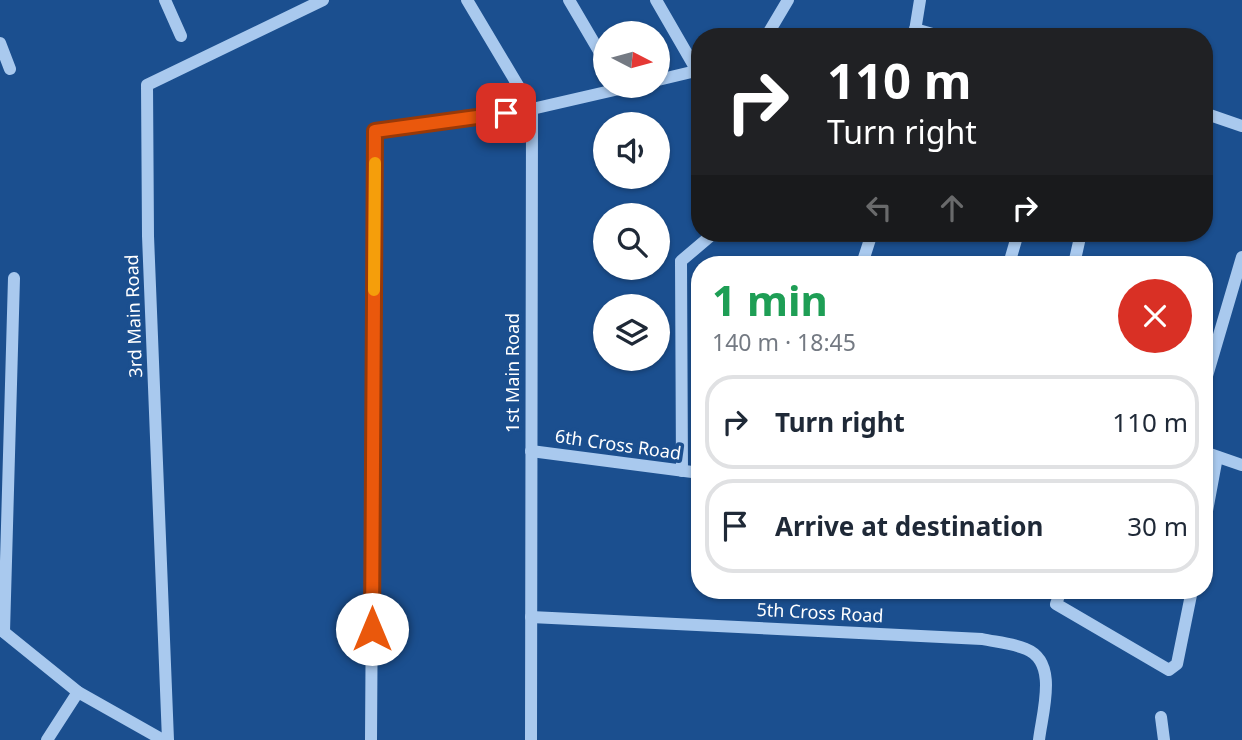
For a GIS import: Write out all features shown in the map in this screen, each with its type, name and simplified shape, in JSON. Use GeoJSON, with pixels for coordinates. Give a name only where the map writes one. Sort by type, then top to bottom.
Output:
{"type":"FeatureCollection","features":[{"type":"Feature","properties":{"kind":"street"},"geometry":{"type":"LineString","coordinates":[[165,0],[181,36]]}},
{"type":"Feature","properties":{"kind":"street","name":"3rd Main Road"},"geometry":{"type":"LineString","coordinates":[[168,740],[148,236],[147,85],[323,0]]}},
{"type":"Feature","properties":{"kind":"street"},"geometry":{"type":"LineString","coordinates":[[467,0],[532,109]]}},
{"type":"Feature","properties":{"kind":"street"},"geometry":{"type":"LineString","coordinates":[[569,0],[593,41]]}},
{"type":"Feature","properties":{"kind":"street"},"geometry":{"type":"LineString","coordinates":[[656,0],[691,58]]}},
{"type":"Feature","properties":{"kind":"street"},"geometry":{"type":"LineString","coordinates":[[771,28],[788,0]]}},
{"type":"Feature","properties":{"kind":"street"},"geometry":{"type":"LineString","coordinates":[[915,28],[920,0]]}},
{"type":"Feature","properties":{"kind":"street"},"geometry":{"type":"LineString","coordinates":[[0,43],[10,69]]}},
{"type":"Feature","properties":{"kind":"street"},"geometry":{"type":"LineString","coordinates":[[670,77],[691,72]]}},
{"type":"Feature","properties":{"kind":"street"},"geometry":{"type":"LineString","coordinates":[[371,740],[375,131],[532,109],[593,94]]}},
{"type":"Feature","properties":{"kind":"street","name":"1st Main Road"},"geometry":{"type":"LineString","coordinates":[[531,740],[532,109]]}},
{"type":"Feature","properties":{"kind":"street"},"geometry":{"type":"LineString","coordinates":[[1213,116],[1242,126]]}},
{"type":"Feature","properties":{"kind":"street"},"geometry":{"type":"LineString","coordinates":[[682,471],[681,261],[703,242]]}},
{"type":"Feature","properties":{"kind":"street"},"geometry":{"type":"LineString","coordinates":[[1213,355],[1242,257]]}},
{"type":"Feature","properties":{"kind":"street"},"geometry":{"type":"LineString","coordinates":[[14,278],[2,631],[78,692],[163,740]]}},
{"type":"Feature","properties":{"kind":"street","name":"6th Cross Road"},"geometry":{"type":"LineString","coordinates":[[531,451],[691,472]]}},
{"type":"Feature","properties":{"kind":"street"},"geometry":{"type":"LineString","coordinates":[[1213,455],[1242,465]]}},
{"type":"Feature","properties":{"kind":"street"},"geometry":{"type":"LineString","coordinates":[[1213,479],[1217,457]]}},
{"type":"Feature","properties":{"kind":"street"},"geometry":{"type":"LineString","coordinates":[[1058,599],[1056,604],[1169,670],[1177,664],[1190,599]]}},
{"type":"Feature","properties":{"kind":"street","name":"5th Cross Road"},"geometry":{"type":"LineString","coordinates":[[531,617],[982,639],[1027,649],[1041,660],[1046,676],[1039,740]]}},
{"type":"Feature","properties":{"kind":"street"},"geometry":{"type":"LineString","coordinates":[[47,740],[78,692]]}},
{"type":"Feature","properties":{"kind":"street"},"geometry":{"type":"LineString","coordinates":[[1161,717],[1164,740]]}},
{"type":"Feature","properties":{"kind":"slow traffic"},"geometry":{"type":"LineString","coordinates":[[374,290],[375,163]]}},
{"type":"Feature","properties":{"kind":"route"},"geometry":{"type":"LineString","coordinates":[[372,629],[375,131],[506,113]]}}]}
